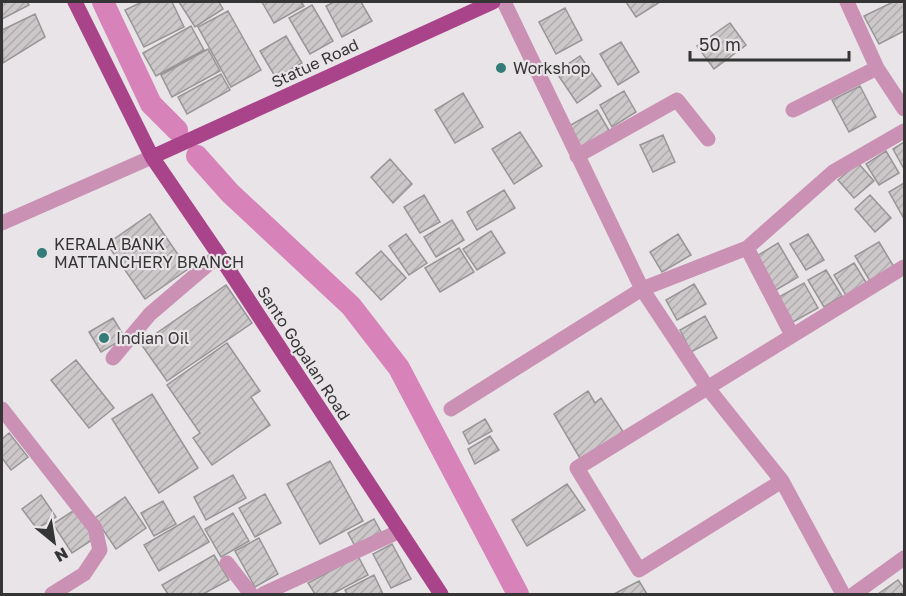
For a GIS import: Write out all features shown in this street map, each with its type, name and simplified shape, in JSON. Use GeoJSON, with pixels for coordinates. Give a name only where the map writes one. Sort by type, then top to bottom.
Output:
{"type":"FeatureCollection","features":[{"type":"Feature","properties":{"kind":"main road","name":"Santo Gopalan Road"},"geometry":{"type":"LineString","coordinates":[[75,2],[152,157],[219,255],[441,594]]}},
{"type":"Feature","properties":{"kind":"main road","name":"Statue Road"},"geometry":{"type":"LineString","coordinates":[[152,157],[494,2]]}},
{"type":"Feature","properties":{"kind":"street"},"geometry":{"type":"LineString","coordinates":[[504,2],[642,289],[707,387],[782,482],[843,594]]}},
{"type":"Feature","properties":{"kind":"street"},"geometry":{"type":"LineString","coordinates":[[847,2],[877,68],[904,109]]}},
{"type":"Feature","properties":{"kind":"street"},"geometry":{"type":"LineString","coordinates":[[793,110],[877,68]]}},
{"type":"Feature","properties":{"kind":"street"},"geometry":{"type":"LineString","coordinates":[[577,156],[677,100],[708,139]]}},
{"type":"Feature","properties":{"kind":"street"},"geometry":{"type":"LineString","coordinates":[[451,409],[642,289],[747,248],[833,172],[904,131]]}},
{"type":"Feature","properties":{"kind":"street"},"geometry":{"type":"LineString","coordinates":[[2,223],[152,157]]}},
{"type":"Feature","properties":{"kind":"street"},"geometry":{"type":"LineString","coordinates":[[747,248],[792,335]]}},
{"type":"Feature","properties":{"kind":"street"},"geometry":{"type":"LineString","coordinates":[[113,358],[150,314],[219,255]]}},
{"type":"Feature","properties":{"kind":"street"},"geometry":{"type":"LineString","coordinates":[[782,482],[639,570],[577,468],[904,267]]}},
{"type":"Feature","properties":{"kind":"street"},"geometry":{"type":"LineString","coordinates":[[2,411],[95,528],[100,550],[84,574],[52,594]]}},
{"type":"Feature","properties":{"kind":"street"},"geometry":{"type":"LineString","coordinates":[[262,594],[400,531]]}},
{"type":"Feature","properties":{"kind":"street"},"geometry":{"type":"LineString","coordinates":[[854,594],[904,558]]}},
{"type":"Feature","properties":{"kind":"street"},"geometry":{"type":"LineString","coordinates":[[227,562],[251,594]]}},
{"type":"Feature","properties":{"kind":"building"},"geometry":{"type":"Polygon","coordinates":[[[2,2],[27,2],[29,5],[2,19],[2,2]]]}},
{"type":"Feature","properties":{"kind":"building"},"geometry":{"type":"Polygon","coordinates":[[[142,2],[172,2],[184,27],[144,47],[125,10],[142,2]]]}},
{"type":"Feature","properties":{"kind":"building"},"geometry":{"type":"Polygon","coordinates":[[[179,2],[219,2],[223,9],[195,27],[179,2]]]}},
{"type":"Feature","properties":{"kind":"building"},"geometry":{"type":"Polygon","coordinates":[[[262,2],[301,2],[304,6],[274,23],[262,2]]]}},
{"type":"Feature","properties":{"kind":"building"},"geometry":{"type":"Polygon","coordinates":[[[334,2],[361,2],[372,21],[342,37],[326,6],[334,2]]]}},
{"type":"Feature","properties":{"kind":"building"},"geometry":{"type":"Polygon","coordinates":[[[626,2],[660,2],[636,17],[626,2]]]}},
{"type":"Feature","properties":{"kind":"building"},"geometry":{"type":"Polygon","coordinates":[[[893,2],[904,2],[904,31],[879,44],[864,16],[893,2]]]}},
{"type":"Feature","properties":{"kind":"building"},"geometry":{"type":"Polygon","coordinates":[[[312,5],[333,41],[310,54],[289,18],[312,5]]]}},
{"type":"Feature","properties":{"kind":"building"},"geometry":{"type":"Polygon","coordinates":[[[565,8],[582,40],[556,54],[539,22],[565,8]]]}},
{"type":"Feature","properties":{"kind":"building"},"geometry":{"type":"Polygon","coordinates":[[[228,11],[261,70],[231,87],[198,27],[228,11]]]}},
{"type":"Feature","properties":{"kind":"building"},"geometry":{"type":"Polygon","coordinates":[[[35,14],[45,37],[3,63],[2,30],[35,14]]]}},
{"type":"Feature","properties":{"kind":"building"},"geometry":{"type":"Polygon","coordinates":[[[730,23],[746,45],[714,69],[697,46],[730,23]]]}},
{"type":"Feature","properties":{"kind":"building"},"geometry":{"type":"Polygon","coordinates":[[[191,26],[204,50],[156,76],[143,53],[191,26]]]}},
{"type":"Feature","properties":{"kind":"building"},"geometry":{"type":"Polygon","coordinates":[[[286,36],[302,63],[276,78],[260,51],[286,36]]]}},
{"type":"Feature","properties":{"kind":"building"},"geometry":{"type":"Polygon","coordinates":[[[621,42],[639,72],[618,85],[600,54],[621,42]]]}},
{"type":"Feature","properties":{"kind":"building"},"geometry":{"type":"Polygon","coordinates":[[[208,49],[220,71],[172,97],[161,75],[208,49]]]}},
{"type":"Feature","properties":{"kind":"building"},"geometry":{"type":"Polygon","coordinates":[[[580,56],[601,86],[577,103],[556,72],[580,56]]]}},
{"type":"Feature","properties":{"kind":"building"},"geometry":{"type":"Polygon","coordinates":[[[221,74],[230,90],[187,114],[178,97],[221,74]]]}},
{"type":"Feature","properties":{"kind":"building"},"geometry":{"type":"Polygon","coordinates":[[[860,86],[876,117],[849,132],[832,100],[860,86]]]}},
{"type":"Feature","properties":{"kind":"building"},"geometry":{"type":"Polygon","coordinates":[[[624,91],[636,112],[612,127],[600,105],[624,91]]]}},
{"type":"Feature","properties":{"kind":"building"},"geometry":{"type":"Polygon","coordinates":[[[463,93],[483,127],[455,143],[435,110],[463,93]]]}},
{"type":"Feature","properties":{"kind":"building"},"geometry":{"type":"Polygon","coordinates":[[[597,110],[610,132],[581,149],[569,126],[597,110]]]}},
{"type":"Feature","properties":{"kind":"building"},"geometry":{"type":"Polygon","coordinates":[[[520,132],[542,166],[514,184],[492,149],[520,132]]]}},
{"type":"Feature","properties":{"kind":"building"},"geometry":{"type":"Polygon","coordinates":[[[663,135],[675,162],[653,172],[640,145],[663,135]]]}},
{"type":"Feature","properties":{"kind":"building"},"geometry":{"type":"Polygon","coordinates":[[[904,142],[904,169],[893,149],[904,142]]]}},
{"type":"Feature","properties":{"kind":"building"},"geometry":{"type":"Polygon","coordinates":[[[886,151],[899,173],[879,185],[866,164],[886,151]]]}},
{"type":"Feature","properties":{"kind":"building"},"geometry":{"type":"Polygon","coordinates":[[[390,159],[412,184],[393,203],[371,177],[390,159]]]}},
{"type":"Feature","properties":{"kind":"building"},"geometry":{"type":"Polygon","coordinates":[[[858,163],[874,181],[854,198],[838,180],[858,163]]]}},
{"type":"Feature","properties":{"kind":"building"},"geometry":{"type":"Polygon","coordinates":[[[904,183],[904,216],[903,217],[889,192],[904,183]]]}},
{"type":"Feature","properties":{"kind":"building"},"geometry":{"type":"Polygon","coordinates":[[[504,190],[515,208],[477,230],[467,212],[504,190]]]}},
{"type":"Feature","properties":{"kind":"building"},"geometry":{"type":"Polygon","coordinates":[[[424,195],[440,222],[420,233],[404,207],[424,195]]]}},
{"type":"Feature","properties":{"kind":"building"},"geometry":{"type":"Polygon","coordinates":[[[870,195],[891,218],[875,232],[855,209],[870,195]]]}},
{"type":"Feature","properties":{"kind":"building"},"geometry":{"type":"Polygon","coordinates":[[[150,214],[188,269],[145,299],[107,244],[150,214]]]}},
{"type":"Feature","properties":{"kind":"building"},"geometry":{"type":"Polygon","coordinates":[[[452,220],[464,240],[436,257],[424,237],[452,220]]]}},
{"type":"Feature","properties":{"kind":"building"},"geometry":{"type":"Polygon","coordinates":[[[491,231],[505,253],[477,270],[463,249],[491,231]]]}},
{"type":"Feature","properties":{"kind":"building"},"geometry":{"type":"Polygon","coordinates":[[[406,234],[427,263],[409,275],[389,246],[406,234]]]}},
{"type":"Feature","properties":{"kind":"building"},"geometry":{"type":"Polygon","coordinates":[[[678,234],[691,255],[662,272],[650,252],[678,234]]]}},
{"type":"Feature","properties":{"kind":"building"},"geometry":{"type":"Polygon","coordinates":[[[808,234],[824,260],[806,270],[790,244],[808,234]]]}},
{"type":"Feature","properties":{"kind":"building"},"geometry":{"type":"Polygon","coordinates":[[[879,242],[894,267],[870,281],[855,256],[879,242]]]}},
{"type":"Feature","properties":{"kind":"building"},"geometry":{"type":"Polygon","coordinates":[[[778,243],[798,277],[776,290],[757,256],[778,243]]]}},
{"type":"Feature","properties":{"kind":"building"},"geometry":{"type":"Polygon","coordinates":[[[459,248],[474,272],[440,292],[425,268],[459,248]]]}},
{"type":"Feature","properties":{"kind":"building"},"geometry":{"type":"Polygon","coordinates":[[[381,251],[406,278],[381,300],[356,273],[381,251]]]}},
{"type":"Feature","properties":{"kind":"building"},"geometry":{"type":"Polygon","coordinates":[[[854,263],[867,284],[847,297],[834,275],[854,263]]]}},
{"type":"Feature","properties":{"kind":"building"},"geometry":{"type":"Polygon","coordinates":[[[826,270],[842,296],[824,307],[808,280],[826,270]]]}},
{"type":"Feature","properties":{"kind":"building"},"geometry":{"type":"Polygon","coordinates":[[[804,283],[818,308],[793,322],[779,297],[804,283]]]}},
{"type":"Feature","properties":{"kind":"building"},"geometry":{"type":"Polygon","coordinates":[[[694,284],[706,304],[677,320],[666,300],[694,284]]]}},
{"type":"Feature","properties":{"kind":"building"},"geometry":{"type":"Polygon","coordinates":[[[226,285],[252,323],[167,381],[141,344],[226,285]]]}},
{"type":"Feature","properties":{"kind":"building"},"geometry":{"type":"Polygon","coordinates":[[[705,316],[717,338],[691,352],[680,330],[705,316]]]}},
{"type":"Feature","properties":{"kind":"building"},"geometry":{"type":"Polygon","coordinates":[[[113,318],[125,338],[101,352],[89,332],[113,318]]]}},
{"type":"Feature","properties":{"kind":"building"},"geometry":{"type":"Polygon","coordinates":[[[227,343],[260,391],[251,397],[270,425],[212,465],[193,438],[200,433],[167,385],[227,343]]]}},
{"type":"Feature","properties":{"kind":"building"},"geometry":{"type":"Polygon","coordinates":[[[76,360],[114,408],[89,428],[51,380],[76,360]]]}},
{"type":"Feature","properties":{"kind":"building"},"geometry":{"type":"Polygon","coordinates":[[[588,391],[595,403],[601,398],[624,433],[581,460],[554,414],[588,391]]]}},
{"type":"Feature","properties":{"kind":"building"},"geometry":{"type":"Polygon","coordinates":[[[152,394],[198,468],[159,493],[112,419],[152,394]]]}},
{"type":"Feature","properties":{"kind":"building"},"geometry":{"type":"Polygon","coordinates":[[[485,419],[492,431],[469,444],[463,432],[485,419]]]}},
{"type":"Feature","properties":{"kind":"building"},"geometry":{"type":"Polygon","coordinates":[[[9,433],[28,457],[11,470],[2,458],[2,439],[9,433]]]}},
{"type":"Feature","properties":{"kind":"building"},"geometry":{"type":"Polygon","coordinates":[[[490,436],[499,450],[475,464],[468,449],[490,436]]]}},
{"type":"Feature","properties":{"kind":"building"},"geometry":{"type":"Polygon","coordinates":[[[330,461],[363,521],[320,544],[287,484],[330,461]]]}},
{"type":"Feature","properties":{"kind":"building"},"geometry":{"type":"Polygon","coordinates":[[[233,475],[246,498],[206,520],[194,497],[233,475]]]}},
{"type":"Feature","properties":{"kind":"building"},"geometry":{"type":"Polygon","coordinates":[[[567,484],[585,510],[527,546],[512,520],[567,484]]]}},
{"type":"Feature","properties":{"kind":"building"},"geometry":{"type":"Polygon","coordinates":[[[265,494],[281,523],[255,537],[239,508],[265,494]]]}},
{"type":"Feature","properties":{"kind":"building"},"geometry":{"type":"Polygon","coordinates":[[[41,495],[56,517],[37,529],[22,509],[41,495]]]}},
{"type":"Feature","properties":{"kind":"building"},"geometry":{"type":"Polygon","coordinates":[[[125,497],[146,528],[116,549],[95,518],[125,497]]]}},
{"type":"Feature","properties":{"kind":"building"},"geometry":{"type":"Polygon","coordinates":[[[163,501],[176,524],[154,536],[141,513],[163,501]]]}},
{"type":"Feature","properties":{"kind":"building"},"geometry":{"type":"Polygon","coordinates":[[[76,509],[95,538],[72,553],[53,524],[76,509]]]}},
{"type":"Feature","properties":{"kind":"building"},"geometry":{"type":"Polygon","coordinates":[[[233,513],[249,541],[221,557],[205,529],[233,513]]]}},
{"type":"Feature","properties":{"kind":"building"},"geometry":{"type":"Polygon","coordinates":[[[194,516],[209,542],[159,571],[144,545],[194,516]]]}},
{"type":"Feature","properties":{"kind":"building"},"geometry":{"type":"Polygon","coordinates":[[[374,519],[381,532],[355,546],[348,533],[374,519]]]}},
{"type":"Feature","properties":{"kind":"building"},"geometry":{"type":"Polygon","coordinates":[[[259,538],[278,574],[255,587],[235,551],[259,538]]]}},
{"type":"Feature","properties":{"kind":"building"},"geometry":{"type":"Polygon","coordinates":[[[392,544],[411,579],[391,588],[373,554],[392,544]]]}},
{"type":"Feature","properties":{"kind":"building"},"geometry":{"type":"Polygon","coordinates":[[[214,555],[229,580],[203,594],[168,594],[162,585],[214,555]]]}},
{"type":"Feature","properties":{"kind":"building"},"geometry":{"type":"Polygon","coordinates":[[[358,556],[368,575],[332,594],[315,594],[308,583],[358,556]]]}},
{"type":"Feature","properties":{"kind":"building"},"geometry":{"type":"Polygon","coordinates":[[[374,575],[383,594],[347,594],[345,590],[374,575]]]}},
{"type":"Feature","properties":{"kind":"building"},"geometry":{"type":"Polygon","coordinates":[[[898,580],[904,588],[904,594],[878,594],[898,580]]]}},
{"type":"Feature","properties":{"kind":"building"},"geometry":{"type":"Polygon","coordinates":[[[639,581],[647,594],[614,594],[639,581]]]}},
{"type":"Feature","properties":{"kind":"waterway"},"geometry":{"type":"LineString","coordinates":[[103,2],[151,104],[177,130]]}},
{"type":"Feature","properties":{"kind":"waterway"},"geometry":{"type":"LineString","coordinates":[[197,156],[230,193],[351,306],[399,368],[518,594]]}},
{"type":"Feature","properties":{"kind":"place","name":"Workshop"},"geometry":{"type":"Point","coordinates":[501,68]}},
{"type":"Feature","properties":{"kind":"place","name":"KERALA BANK MATTANCHERY BRANCH"},"geometry":{"type":"Point","coordinates":[42,253]}},
{"type":"Feature","properties":{"kind":"place","name":"Indian Oil"},"geometry":{"type":"Point","coordinates":[104,338]}}]}
